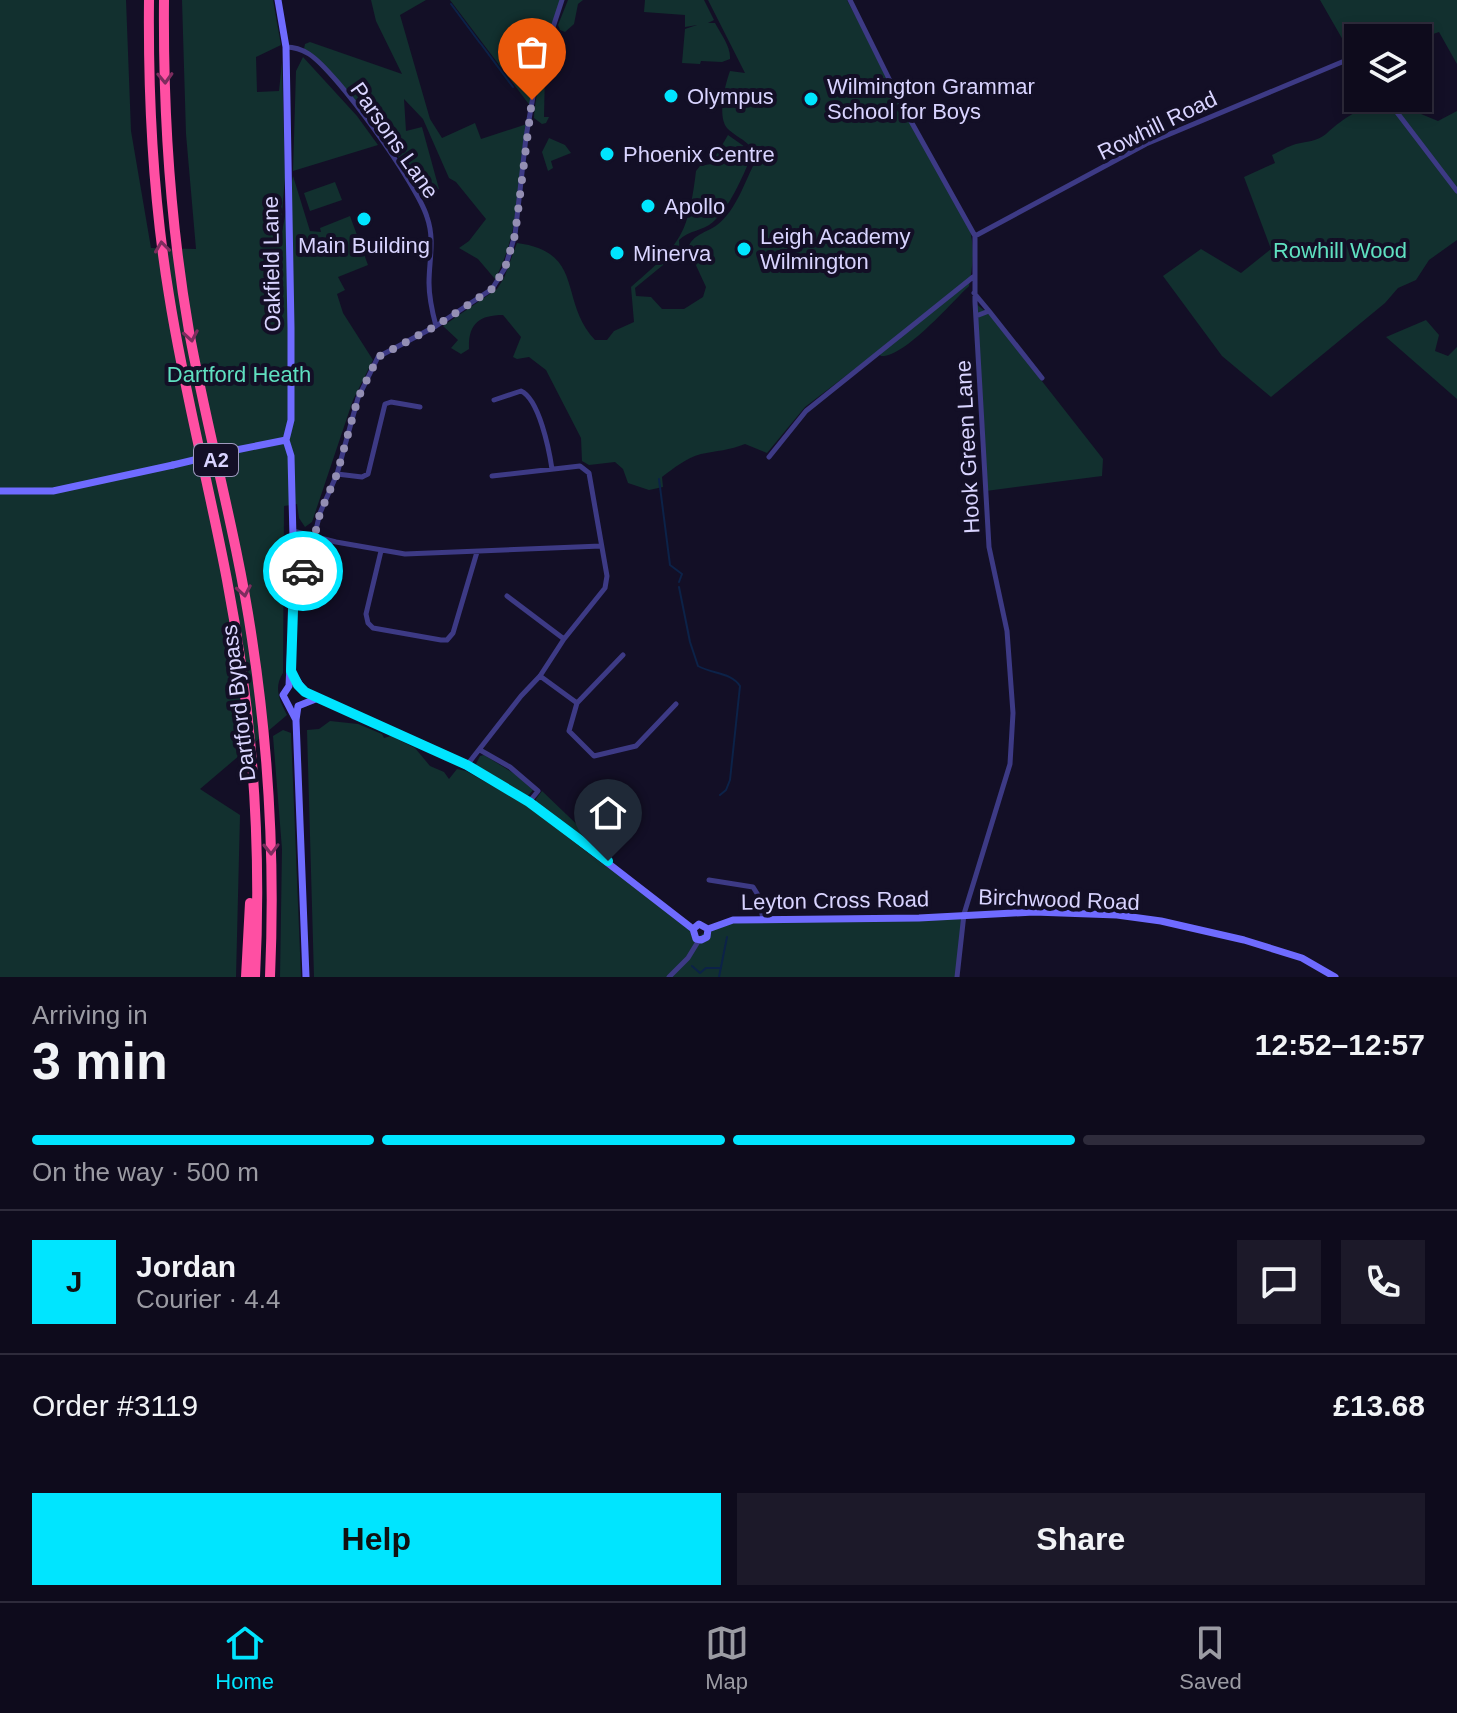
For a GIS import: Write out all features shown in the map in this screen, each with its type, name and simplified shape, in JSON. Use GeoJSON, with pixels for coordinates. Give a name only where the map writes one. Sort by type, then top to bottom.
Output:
{"type":"FeatureCollection","features":[{"type":"Feature","properties":{"kind":"highway","name":"Dartford Bypass"},"geometry":{"type":"LineString","coordinates":[[149,0],[151,104],[160,230],[179,355],[227,580],[249,737],[255,821],[255,977]]}},
{"type":"Feature","properties":{"kind":"highway","name":"Dartford Bypass"},"geometry":{"type":"LineString","coordinates":[[164,0],[166,118],[175,229],[192,347],[252,640],[271,820],[272,977]]}},
{"type":"Feature","properties":{"kind":"highway"},"geometry":{"type":"LineString","coordinates":[[246,977],[255,821]]}},
{"type":"Feature","properties":{"kind":"street","name":"Oakfield Lane"},"geometry":{"type":"LineString","coordinates":[[278,0],[286,47],[291,328],[291,420],[286,440],[291,456],[294,579],[291,671],[294,685],[283,695],[296,720]]}},
{"type":"Feature","properties":{"kind":"street"},"geometry":{"type":"LineString","coordinates":[[294,579],[307,567],[320,513],[337,474],[358,398],[378,357],[436,326],[492,289],[505,268],[515,235],[536,79],[562,0]]}},
{"type":"Feature","properties":{"kind":"street"},"geometry":{"type":"LineString","coordinates":[[850,0],[903,107],[975,236]]}},
{"type":"Feature","properties":{"kind":"street","name":"Parsons Lane"},"geometry":{"type":"LineString","coordinates":[[286,47],[296,47],[324,68],[364,116],[423,205],[432,237],[430,298],[436,326]]}},
{"type":"Feature","properties":{"kind":"street","name":"Rowhill Road"},"geometry":{"type":"LineString","coordinates":[[975,236],[1146,144],[1344,62]]}},
{"type":"Feature","properties":{"kind":"street"},"geometry":{"type":"LineString","coordinates":[[1397,112],[1457,191]]}},
{"type":"Feature","properties":{"kind":"street","name":"Hook Green Lane"},"geometry":{"type":"LineString","coordinates":[[957,977],[964,914],[1010,764],[1013,713],[1007,631],[989,547],[974,293],[975,236]]}},
{"type":"Feature","properties":{"kind":"street"},"geometry":{"type":"LineString","coordinates":[[769,457],[806,411],[974,276]]}},
{"type":"Feature","properties":{"kind":"street"},"geometry":{"type":"LineString","coordinates":[[974,293],[1042,378]]}},
{"type":"Feature","properties":{"kind":"street"},"geometry":{"type":"LineString","coordinates":[[976,316],[989,311]]}},
{"type":"Feature","properties":{"kind":"street"},"geometry":{"type":"LineString","coordinates":[[494,400],[521,391],[529,396],[548,441],[552,469]]}},
{"type":"Feature","properties":{"kind":"street"},"geometry":{"type":"LineString","coordinates":[[337,474],[362,477],[368,474],[385,404],[391,402],[420,407]]}},
{"type":"Feature","properties":{"kind":"street"},"geometry":{"type":"LineString","coordinates":[[0,491],[32,493],[74,488],[286,440]]}},
{"type":"Feature","properties":{"kind":"street"},"geometry":{"type":"LineString","coordinates":[[467,765],[540,676],[564,639],[605,588],[607,576],[589,473],[580,466],[492,476]]}},
{"type":"Feature","properties":{"kind":"street"},"geometry":{"type":"LineString","coordinates":[[292,530],[405,554],[601,546]]}},
{"type":"Feature","properties":{"kind":"street"},"geometry":{"type":"LineString","coordinates":[[381,551],[366,614],[368,623],[373,628],[441,640],[450,638],[453,633],[477,552]]}},
{"type":"Feature","properties":{"kind":"street"},"geometry":{"type":"LineString","coordinates":[[507,596],[564,639]]}},
{"type":"Feature","properties":{"kind":"street"},"geometry":{"type":"LineString","coordinates":[[623,655],[577,703],[569,731],[594,756],[636,746],[676,704]]}},
{"type":"Feature","properties":{"kind":"street"},"geometry":{"type":"LineString","coordinates":[[540,676],[577,703]]}},
{"type":"Feature","properties":{"kind":"street"},"geometry":{"type":"LineString","coordinates":[[294,685],[467,765],[529,802],[693,929],[694,936],[699,940]]}},
{"type":"Feature","properties":{"kind":"street","name":"Oakfield Lane"},"geometry":{"type":"LineString","coordinates":[[305,692],[296,720],[306,977]]}},
{"type":"Feature","properties":{"kind":"street"},"geometry":{"type":"LineString","coordinates":[[289,705],[318,698]]}},
{"type":"Feature","properties":{"kind":"street"},"geometry":{"type":"LineString","coordinates":[[480,750],[510,767],[538,791],[529,802]]}},
{"type":"Feature","properties":{"kind":"street"},"geometry":{"type":"LineString","coordinates":[[709,880],[753,887],[758,895],[763,920]]}},
{"type":"Feature","properties":{"kind":"street","name":"Birchwood Road"},"geometry":{"type":"LineString","coordinates":[[964,914],[1068,913],[1161,921],[1302,958],[1335,977]]}},
{"type":"Feature","properties":{"kind":"street","name":"Leyton Cross Road"},"geometry":{"type":"LineString","coordinates":[[693,929],[701,924],[708,929],[733,920],[919,918],[964,914]]}},
{"type":"Feature","properties":{"kind":"street"},"geometry":{"type":"LineString","coordinates":[[669,977],[688,958],[699,940],[707,937],[708,929]]}},
{"type":"Feature","properties":{"kind":"green space","name":"Dartford Heath"},"geometry":{"type":"Polygon","coordinates":[[[0,0],[126,0],[131,131],[151,248],[196,249],[186,134],[182,0],[273,0],[281,45],[256,57],[257,92],[279,91],[282,62],[285,178],[279,247],[293,176],[310,231],[321,232],[320,228],[350,216],[368,265],[338,277],[345,290],[337,294],[343,313],[373,360],[353,400],[312,522],[305,527],[299,518],[297,504],[284,506],[283,673],[278,689],[287,715],[200,789],[240,815],[236,977],[0,977],[0,0]]]}},
{"type":"Feature","properties":{"kind":"green space"},"geometry":{"type":"Polygon","coordinates":[[[371,0],[426,0],[400,15],[430,119],[442,138],[475,123],[481,139],[527,124],[510,243],[495,279],[478,259],[459,248],[469,241],[486,219],[456,182],[449,178],[423,119],[404,99],[406,131],[422,127],[439,189],[423,193],[423,199],[397,155],[366,116],[304,49],[305,44],[310,42],[402,74],[376,21],[371,0]]]}},
{"type":"Feature","properties":{"kind":"green space"},"geometry":{"type":"Polygon","coordinates":[[[450,0],[561,0],[531,107],[450,0]]]}},
{"type":"Feature","properties":{"kind":"green space"},"geometry":{"type":"Polygon","coordinates":[[[568,0],[583,0],[578,4],[574,24],[565,32],[558,25],[568,0]]]}},
{"type":"Feature","properties":{"kind":"green space"},"geometry":{"type":"Polygon","coordinates":[[[645,0],[704,0],[714,20],[708,23],[715,23],[727,45],[730,59],[722,62],[701,61],[700,64],[682,63],[685,29],[697,25],[685,27],[685,15],[644,12],[645,0]]]}},
{"type":"Feature","properties":{"kind":"green space","name":"Leigh Academy Wilmington"},"geometry":{"type":"Polygon","coordinates":[[[708,0],[847,0],[969,227],[973,249],[972,271],[969,286],[927,328],[891,354],[881,356],[877,352],[805,407],[767,453],[745,444],[701,454],[662,477],[663,487],[649,490],[628,483],[623,469],[615,462],[589,465],[582,461],[581,438],[546,370],[529,357],[513,357],[521,337],[503,315],[481,319],[473,327],[469,349],[461,354],[451,348],[458,340],[443,326],[497,289],[517,243],[539,248],[553,256],[562,267],[577,310],[595,340],[607,340],[614,331],[634,322],[631,287],[661,260],[679,238],[689,211],[696,171],[700,166],[711,164],[728,135],[748,149],[751,157],[730,200],[713,222],[679,240],[680,258],[674,256],[635,288],[636,296],[651,297],[662,309],[684,309],[703,297],[706,287],[688,248],[696,237],[717,225],[730,212],[756,160],[749,145],[724,123],[723,100],[730,71],[745,73],[708,0]]]}},
{"type":"Feature","properties":{"kind":"green space"},"geometry":{"type":"Polygon","coordinates":[[[1320,0],[1457,0],[1457,64],[1439,32],[1432,34],[1432,24],[1344,24],[1344,42],[1320,0]]]}},
{"type":"Feature","properties":{"kind":"green space"},"geometry":{"type":"Polygon","coordinates":[[[557,36],[561,36],[549,69],[545,69],[544,117],[549,117],[542,124],[534,118],[536,99],[544,63],[557,36]]]}},
{"type":"Feature","properties":{"kind":"green space"},"geometry":{"type":"Polygon","coordinates":[[[303,57],[357,116],[378,145],[293,171],[296,71],[303,57]]]}},
{"type":"Feature","properties":{"kind":"green space","name":"Rowhill Wood"},"geometry":{"type":"Polygon","coordinates":[[[1457,111],[1457,240],[1429,260],[1416,280],[1398,288],[1385,303],[1271,397],[1222,356],[1163,276],[1201,249],[1241,273],[1271,249],[1244,177],[1275,163],[1272,155],[1319,138],[1354,113],[1416,112],[1438,121],[1457,111]]]}},
{"type":"Feature","properties":{"kind":"green space"},"geometry":{"type":"Polygon","coordinates":[[[549,138],[565,145],[571,153],[551,161],[553,168],[548,171],[542,152],[549,138]]]}},
{"type":"Feature","properties":{"kind":"green space"},"geometry":{"type":"Polygon","coordinates":[[[335,182],[342,200],[310,211],[304,193],[335,182]]]}},
{"type":"Feature","properties":{"kind":"green space"},"geometry":{"type":"Polygon","coordinates":[[[975,303],[991,316],[1103,459],[1102,476],[986,491],[975,303]]]}},
{"type":"Feature","properties":{"kind":"green space","name":"Rowhill Wood"},"geometry":{"type":"Polygon","coordinates":[[[1426,320],[1439,335],[1435,351],[1448,356],[1457,347],[1457,399],[1386,337],[1426,320]]]}},
{"type":"Feature","properties":{"kind":"green space"},"geometry":{"type":"Polygon","coordinates":[[[330,721],[358,724],[382,734],[384,738],[391,736],[415,748],[430,766],[444,772],[449,779],[457,769],[466,771],[524,804],[694,928],[699,936],[733,920],[964,914],[956,977],[314,977],[307,730],[319,729],[330,721]]]}},
{"type":"Feature","properties":{"kind":"green space"},"geometry":{"type":"Polygon","coordinates":[[[283,730],[291,733],[301,977],[280,977],[282,849],[273,736],[283,730]]]}},
{"type":"Feature","properties":{"kind":"green space"},"geometry":{"type":"Polygon","coordinates":[[[484,755],[515,774],[533,790],[527,797],[475,766],[480,756],[484,755]]]}},
{"type":"Feature","properties":{"kind":"green space"},"geometry":{"type":"Polygon","coordinates":[[[542,791],[590,837],[587,839],[536,803],[542,791]]]}},
{"type":"Feature","properties":{"kind":"waterway"},"geometry":{"type":"LineString","coordinates":[[451,4],[480,43]]}},
{"type":"Feature","properties":{"kind":"waterway"},"geometry":{"type":"LineString","coordinates":[[481,44],[513,87]]}},
{"type":"Feature","properties":{"kind":"waterway"},"geometry":{"type":"LineString","coordinates":[[659,479],[670,565],[682,574],[679,582]]}},
{"type":"Feature","properties":{"kind":"waterway"},"geometry":{"type":"LineString","coordinates":[[679,587],[698,666],[726,676],[740,686],[730,780],[720,795]]}},
{"type":"Feature","properties":{"kind":"waterway"},"geometry":{"type":"LineString","coordinates":[[719,977],[727,937]]}},
{"type":"Feature","properties":{"kind":"waterway"},"geometry":{"type":"LineString","coordinates":[[692,966],[700,973],[706,968],[721,968]]}},
{"type":"Feature","properties":{"kind":"way so far"},"geometry":{"type":"LineString","coordinates":[[303,571],[307,567],[320,513],[337,474],[358,398],[378,357],[436,326],[492,289],[505,268],[515,235],[532,100]]}},
{"type":"Feature","properties":{"kind":"place","name":"Olympus"},"geometry":{"type":"Point","coordinates":[671,96]}},
{"type":"Feature","properties":{"kind":"place","name":"Wilmington Grammar School for Boys"},"geometry":{"type":"Point","coordinates":[811,99]}},
{"type":"Feature","properties":{"kind":"place","name":"Phoenix Centre"},"geometry":{"type":"Point","coordinates":[607,154]}},
{"type":"Feature","properties":{"kind":"place","name":"Apollo"},"geometry":{"type":"Point","coordinates":[648,206]}},
{"type":"Feature","properties":{"kind":"place","name":"Main Building"},"geometry":{"type":"Point","coordinates":[364,219]}},
{"type":"Feature","properties":{"kind":"place","name":"Leigh Academy Wilmington"},"geometry":{"type":"Point","coordinates":[744,249]}},
{"type":"Feature","properties":{"kind":"place","name":"Minerva"},"geometry":{"type":"Point","coordinates":[617,253]}},
{"type":"Feature","properties":{"kind":"route"},"geometry":{"type":"LineString","coordinates":[[303,571],[294,579],[291,671],[305,692],[467,765],[529,802],[608,861]]}}]}
